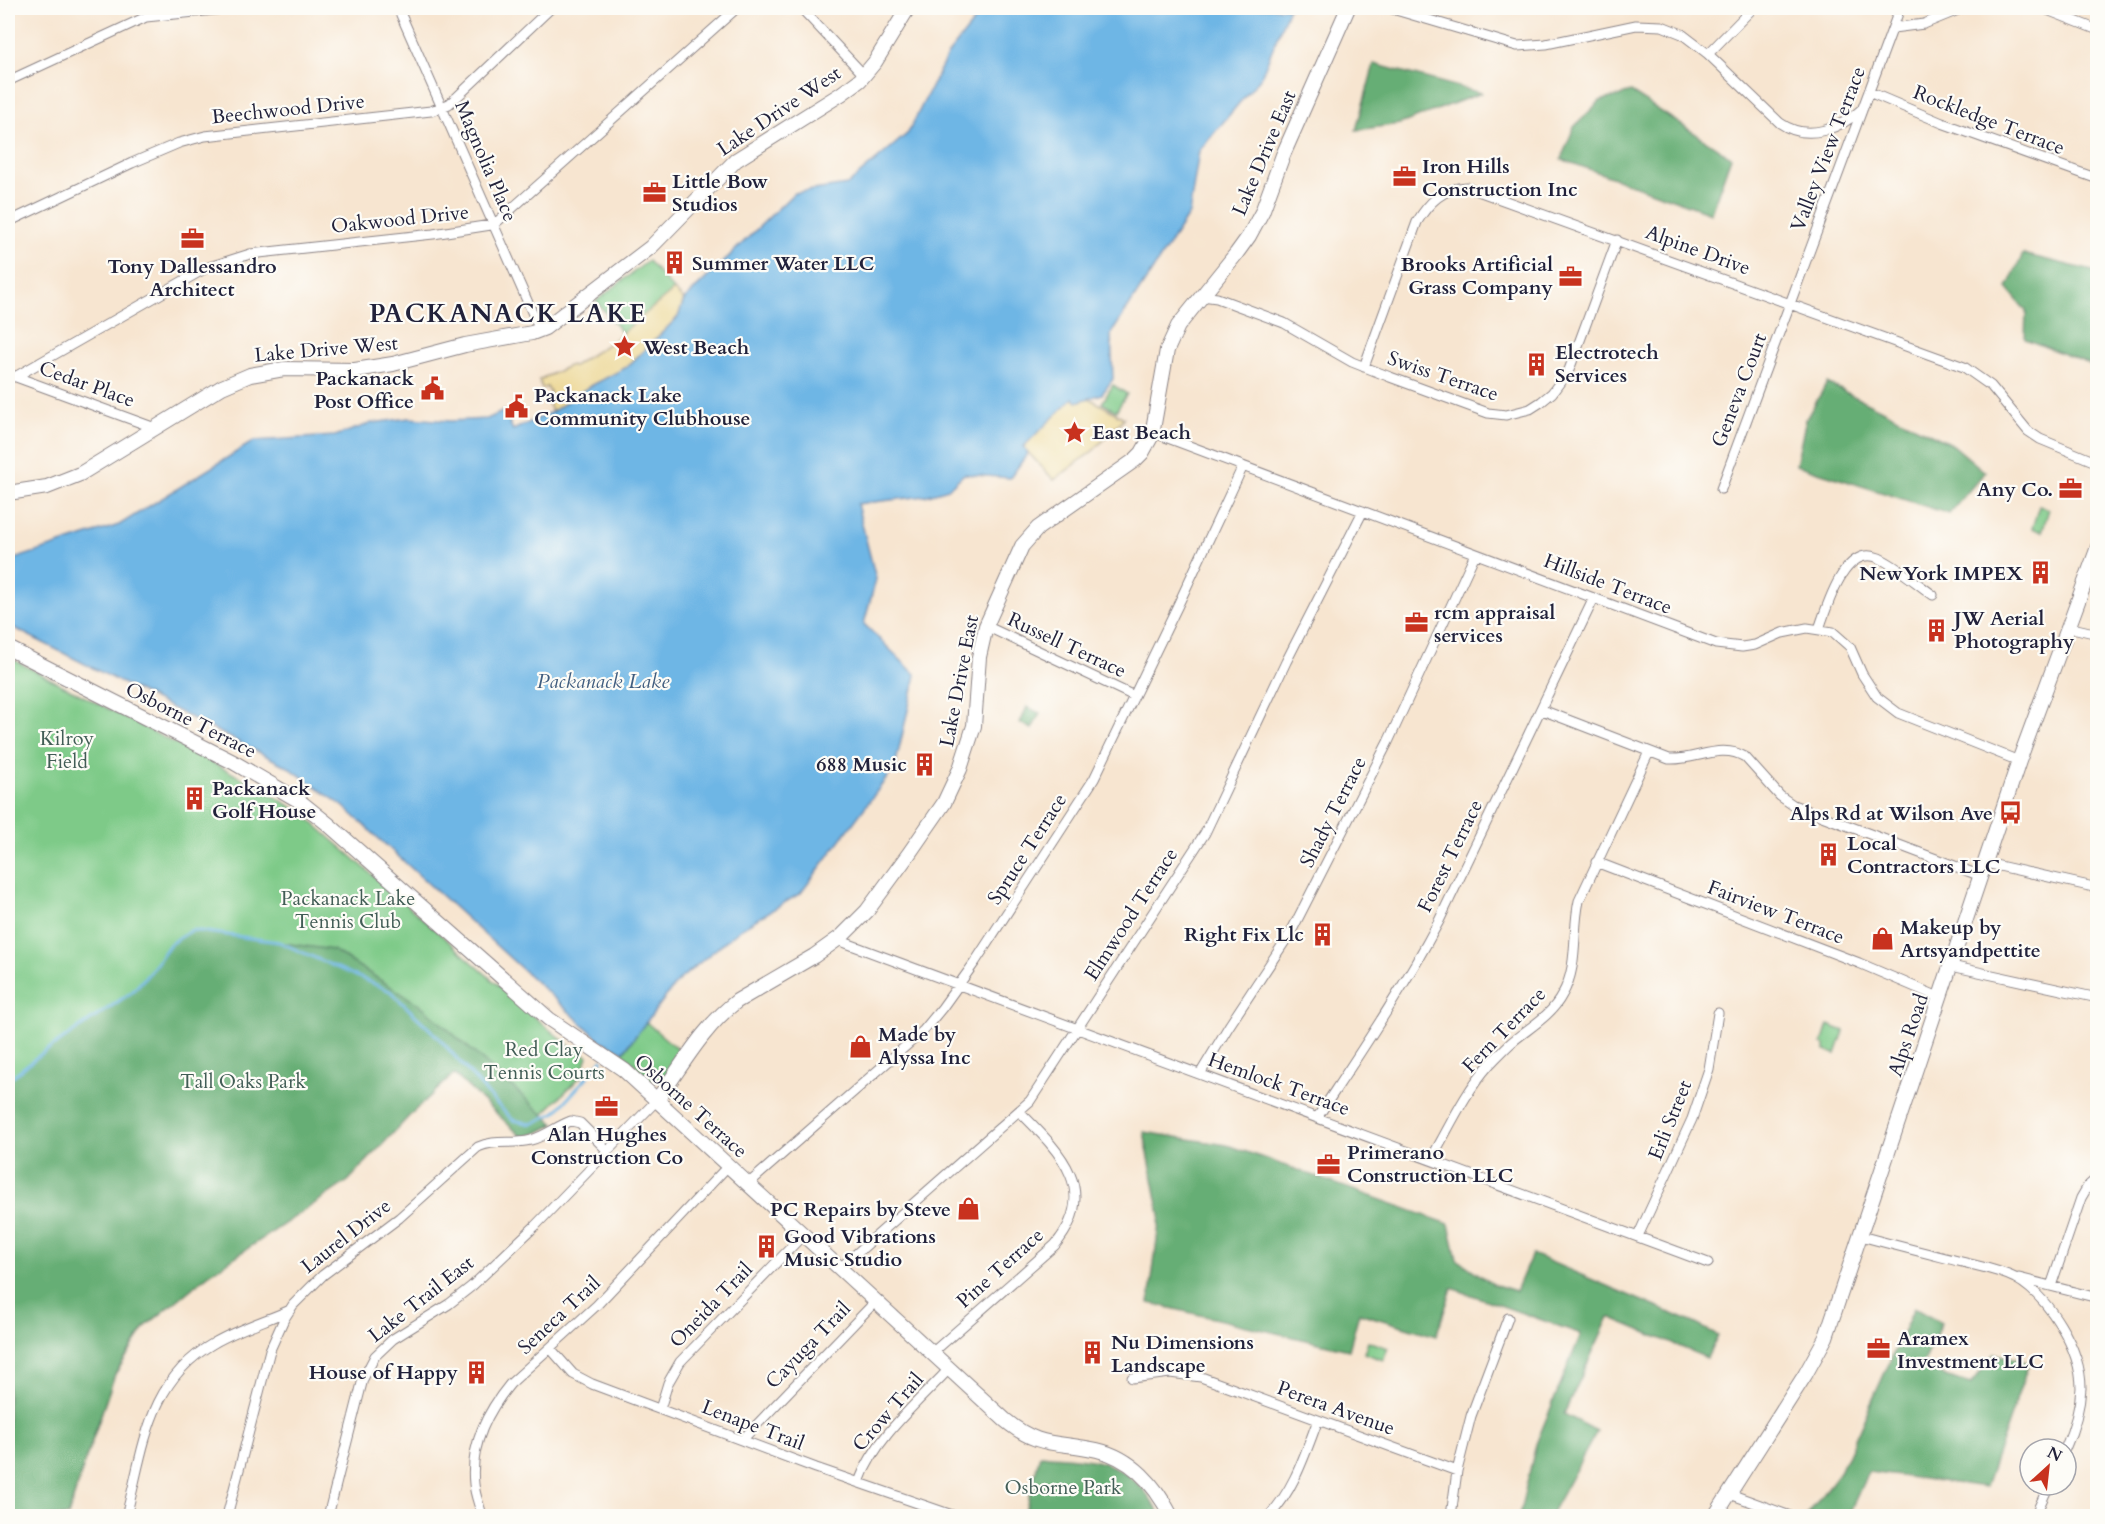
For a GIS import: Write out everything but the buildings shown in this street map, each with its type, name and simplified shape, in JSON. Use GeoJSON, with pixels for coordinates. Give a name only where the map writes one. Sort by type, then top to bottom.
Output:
{"type":"FeatureCollection","features":[{"type":"Feature","properties":{"kind":"street"},"geometry":{"type":"LineString","coordinates":[[8,81],[146,17],[234,8]]}},
{"type":"Feature","properties":{"kind":"street","name":"Magnolia Place"},"geometry":{"type":"LineString","coordinates":[[398,8],[540,330]]}},
{"type":"Feature","properties":{"kind":"street","name":"Beechwood Drive"},"geometry":{"type":"LineString","coordinates":[[8,222],[132,163],[205,136],[431,111],[443,107],[458,96],[551,8]]}},
{"type":"Feature","properties":{"kind":"street","name":"Oakwood Drive"},"geometry":{"type":"LineString","coordinates":[[11,376],[218,263],[250,254],[482,228],[494,224],[737,8]]}},
{"type":"Feature","properties":{"kind":"street"},"geometry":{"type":"LineString","coordinates":[[801,8],[864,75]]}},
{"type":"Feature","properties":{"kind":"street","name":"Lake Drive West"},"geometry":{"type":"LineString","coordinates":[[8,493],[30,491],[80,474],[222,387],[250,375],[284,369],[355,370],[393,364],[465,345],[540,330],[558,319],[651,246],[735,160],[841,94],[864,75],[908,8]]}},
{"type":"Feature","properties":{"kind":"street","name":"Lake Drive East"},"geometry":{"type":"LineString","coordinates":[[657,1100],[703,1035],[724,1010],[838,940],[867,911],[951,790],[974,726],[979,657],[986,626],[1022,546],[1038,528],[1135,460],[1148,444],[1167,350],[1172,338],[1185,315],[1249,236],[1262,212],[1283,155],[1348,8]]}},
{"type":"Feature","properties":{"kind":"street"},"geometry":{"type":"LineString","coordinates":[[1389,8],[1517,46],[1546,44],[1636,25],[1662,26],[1682,34],[1708,54],[1780,123],[1792,130],[1810,133],[1836,127],[1863,108]]}},
{"type":"Feature","properties":{"kind":"street"},"geometry":{"type":"LineString","coordinates":[[1708,54],[1753,8]]}},
{"type":"Feature","properties":{"kind":"street","name":"Valley View Terrace"},"geometry":{"type":"LineString","coordinates":[[1790,303],[1900,8]]}},
{"type":"Feature","properties":{"kind":"street"},"geometry":{"type":"LineString","coordinates":[[1893,27],[1924,24],[1963,8]]}},
{"type":"Feature","properties":{"kind":"street"},"geometry":{"type":"LineString","coordinates":[[2042,8],[2097,30]]}},
{"type":"Feature","properties":{"kind":"street","name":"Rockledge Terrace"},"geometry":{"type":"LineString","coordinates":[[1869,92],[1942,123],[2097,179]]}},
{"type":"Feature","properties":{"kind":"street","name":"Alpine Drive"},"geometry":{"type":"LineString","coordinates":[[1364,367],[1418,222],[1431,203],[1448,190],[1458,187],[1476,189],[1964,367],[1991,386],[2028,431],[2040,439],[2097,464]]}},
{"type":"Feature","properties":{"kind":"street","name":"Swiss Terrace"},"geometry":{"type":"LineString","coordinates":[[1202,296],[1217,298],[1284,323],[1364,367],[1488,413],[1506,416],[1530,409],[1552,393],[1572,365],[1617,240]]}},
{"type":"Feature","properties":{"kind":"street","name":"Geneva Court"},"geometry":{"type":"LineString","coordinates":[[1721,489],[1790,303]]}},
{"type":"Feature","properties":{"kind":"street","name":"Cedar Place"},"geometry":{"type":"LineString","coordinates":[[11,376],[155,428]]}},
{"type":"Feature","properties":{"kind":"street","name":"Hillside Terrace"},"geometry":{"type":"LineString","coordinates":[[1152,432],[1716,644],[1728,647],[1755,645],[1794,629],[1819,629]]}},
{"type":"Feature","properties":{"kind":"street","name":"Spruce Terrace"},"geometry":{"type":"LineString","coordinates":[[748,1184],[923,1030],[959,984],[1086,792],[1243,466]]}},
{"type":"Feature","properties":{"kind":"street","name":"Elmwood Terrace"},"geometry":{"type":"LineString","coordinates":[[839,1269],[1030,1101],[1205,833],[1286,662],[1363,511]]}},
{"type":"Feature","properties":{"kind":"street","name":"Alps Road"},"geometry":{"type":"LineString","coordinates":[[1715,1516],[1818,1354],[1837,1307],[2019,761],[2097,547]]}},
{"type":"Feature","properties":{"kind":"street","name":"Shady Terrace"},"geometry":{"type":"LineString","coordinates":[[1200,1074],[1228,1026],[1291,932],[1388,742],[1475,554]]}},
{"type":"Feature","properties":{"kind":"street"},"geometry":{"type":"LineString","coordinates":[[1933,595],[1880,559],[1862,558],[1854,561],[1841,574],[1819,629],[1833,632],[1850,647],[1869,686],[1885,704],[1898,713],[2019,761]]}},
{"type":"Feature","properties":{"kind":"street","name":"Forest Terrace"},"geometry":{"type":"LineString","coordinates":[[1317,1118],[1412,972],[1542,710],[1594,598]]}},
{"type":"Feature","properties":{"kind":"street","name":"Russell Terrace"},"geometry":{"type":"LineString","coordinates":[[986,626],[1134,696]]}},
{"type":"Feature","properties":{"kind":"street"},"geometry":{"type":"LineString","coordinates":[[2068,627],[2097,634]]}},
{"type":"Feature","properties":{"kind":"street","name":"Osborne Terrace"},"geometry":{"type":"LineString","coordinates":[[8,648],[233,762],[298,800],[334,829],[549,1019],[624,1070],[1005,1420],[1028,1437],[1052,1444],[1098,1450],[1128,1463],[1151,1484],[1171,1516]]}},
{"type":"Feature","properties":{"kind":"street"},"geometry":{"type":"LineString","coordinates":[[1542,710],[1669,759],[1679,760],[1720,750],[1737,752],[1780,796],[1793,806],[1984,870],[2097,888]]}},
{"type":"Feature","properties":{"kind":"street","name":"Fern Terrace"},"geometry":{"type":"LineString","coordinates":[[1431,1159],[1468,1095],[1489,1066],[1510,1044],[1551,1011],[1563,995],[1574,954],[1579,901],[1649,752]]}},
{"type":"Feature","properties":{"kind":"street","name":"Fairview Terrace"},"geometry":{"type":"LineString","coordinates":[[1596,862],[1859,963],[1941,998]]}},
{"type":"Feature","properties":{"kind":"street","name":"Hemlock Terrace"},"geometry":{"type":"LineString","coordinates":[[838,940],[1708,1263]]}},
{"type":"Feature","properties":{"kind":"street"},"geometry":{"type":"LineString","coordinates":[[1951,966],[2097,998]]}},
{"type":"Feature","properties":{"kind":"street","name":"Erli Street"},"geometry":{"type":"LineString","coordinates":[[1638,1236],[1695,1109],[1714,1051],[1718,1013]]}},
{"type":"Feature","properties":{"kind":"street","name":"Lake Trail East"},"geometry":{"type":"LineString","coordinates":[[328,1516],[363,1378],[375,1356],[393,1340],[449,1304],[472,1286],[534,1227],[657,1100]]}},
{"type":"Feature","properties":{"kind":"street","name":"Pine Terrace"},"geometry":{"type":"LineString","coordinates":[[932,1353],[1055,1245],[1063,1236],[1073,1214],[1076,1191],[1070,1172],[1055,1151],[1019,1112]]}},
{"type":"Feature","properties":{"kind":"street","name":"Laurel Drive"},"geometry":{"type":"LineString","coordinates":[[227,1516],[270,1350],[290,1310],[305,1291],[322,1275],[399,1218],[478,1146],[494,1142],[529,1141],[542,1137],[565,1123],[576,1121],[607,1150]]}},
{"type":"Feature","properties":{"kind":"street","name":"Seneca Trail"},"geometry":{"type":"LineString","coordinates":[[482,1516],[475,1490],[476,1452],[483,1426],[500,1397],[510,1384],[597,1305],[728,1166]]}},
{"type":"Feature","properties":{"kind":"street"},"geometry":{"type":"LineString","coordinates":[[2051,1286],[2081,1198],[2097,1177]]}},
{"type":"Feature","properties":{"kind":"street","name":"Oneida Trail"},"geometry":{"type":"LineString","coordinates":[[660,1409],[668,1383],[680,1362],[803,1236]]}},
{"type":"Feature","properties":{"kind":"street"},"geometry":{"type":"LineString","coordinates":[[1861,1236],[2097,1298]]}},
{"type":"Feature","properties":{"kind":"street"},"geometry":{"type":"LineString","coordinates":[[2006,1274],[2023,1283],[2040,1297],[2065,1334],[2074,1356],[2080,1378],[2079,1408],[2069,1437]]}},
{"type":"Feature","properties":{"kind":"street","name":"Cayuga Trail"},"geometry":{"type":"LineString","coordinates":[[742,1440],[875,1302]]}},
{"type":"Feature","properties":{"kind":"street"},"geometry":{"type":"LineString","coordinates":[[126,1516],[146,1431],[158,1400],[167,1385],[190,1361],[213,1343],[290,1310]]}},
{"type":"Feature","properties":{"kind":"street"},"geometry":{"type":"LineString","coordinates":[[1451,1516],[1457,1471],[1471,1416],[1508,1318]]}},
{"type":"Feature","properties":{"kind":"street","name":"Lenape Trail"},"geometry":{"type":"LineString","coordinates":[[550,1348],[564,1365],[584,1380],[742,1440],[955,1516]]}},
{"type":"Feature","properties":{"kind":"street","name":"Crow Trail"},"geometry":{"type":"LineString","coordinates":[[859,1482],[877,1446],[949,1369]]}},
{"type":"Feature","properties":{"kind":"street","name":"Perera Avenue"},"geometry":{"type":"LineString","coordinates":[[1131,1378],[1170,1373],[1201,1377],[1457,1471]]}},
{"type":"Feature","properties":{"kind":"street"},"geometry":{"type":"LineString","coordinates":[[1269,1516],[1286,1497],[1318,1420]]}},
{"type":"Feature","properties":{"kind":"street"},"geometry":{"type":"LineString","coordinates":[[1730,1494],[1790,1516]]}},
{"type":"Feature","properties":{"kind":"street"},"geometry":{"type":"LineString","coordinates":[[2035,1516],[2044,1497]]}},
{"type":"Feature","properties":{"kind":"green space"},"geometry":{"type":"Polygon","coordinates":[[[1374,64],[1481,93],[1400,124],[1356,130],[1374,64]]]}},
{"type":"Feature","properties":{"kind":"green space"},"geometry":{"type":"Polygon","coordinates":[[[1631,92],[1731,157],[1711,213],[1561,159],[1574,127],[1600,101],[1631,92]]]}},
{"type":"Feature","properties":{"kind":"green space"},"geometry":{"type":"Polygon","coordinates":[[[2023,254],[2097,272],[2097,367],[2025,339],[2026,311],[2007,288],[2023,254]]]}},
{"type":"Feature","properties":{"kind":"green space"},"geometry":{"type":"Polygon","coordinates":[[[648,261],[674,290],[622,333],[596,301],[648,261]]]}},
{"type":"Feature","properties":{"kind":"green space"},"geometry":{"type":"Polygon","coordinates":[[[1827,383],[1953,445],[1985,472],[1949,514],[1796,465],[1806,419],[1827,383]]]}},
{"type":"Feature","properties":{"kind":"green space"},"geometry":{"type":"Polygon","coordinates":[[[1113,385],[1127,394],[1116,411],[1102,403],[1113,385]]]}},
{"type":"Feature","properties":{"kind":"green space"},"geometry":{"type":"Polygon","coordinates":[[[2039,506],[2049,509],[2042,532],[2032,528],[2039,506]]]}},
{"type":"Feature","properties":{"kind":"green space"},"geometry":{"type":"Polygon","coordinates":[[[8,657],[261,788],[302,813],[545,1026],[566,1043],[588,1056],[581,1076],[543,1114],[554,1124],[537,1133],[522,1137],[454,1074],[413,1112],[348,1181],[208,1275],[146,1326],[115,1374],[68,1516],[8,1516],[8,657]]]}},
{"type":"Feature","properties":{"kind":"green space"},"geometry":{"type":"Polygon","coordinates":[[[1027,707],[1040,713],[1032,729],[1020,723],[1027,707]]]}},
{"type":"Feature","properties":{"kind":"green space","name":"Tall Oaks Park"},"geometry":{"type":"Polygon","coordinates":[[[192,930],[333,950],[423,1007],[554,1124],[537,1133],[522,1137],[454,1074],[413,1112],[348,1181],[208,1275],[146,1326],[115,1374],[68,1516],[8,1516],[8,1080],[37,1057],[132,992],[151,971],[170,944],[192,930]]]}},
{"type":"Feature","properties":{"kind":"green space"},"geometry":{"type":"Polygon","coordinates":[[[646,1022],[682,1053],[662,1079],[656,1081],[650,1079],[623,1053],[646,1022]]]}},
{"type":"Feature","properties":{"kind":"green space"},"geometry":{"type":"Polygon","coordinates":[[[1828,1025],[1844,1031],[1836,1054],[1825,1051],[1825,1045],[1822,1044],[1828,1025]]]}},
{"type":"Feature","properties":{"kind":"green space"},"geometry":{"type":"Polygon","coordinates":[[[1144,1132],[1227,1145],[1449,1224],[1457,1259],[1493,1284],[1516,1291],[1532,1254],[1718,1335],[1707,1358],[1609,1317],[1564,1414],[1597,1431],[1550,1516],[1519,1516],[1536,1444],[1581,1334],[1452,1288],[1436,1336],[1359,1313],[1349,1350],[1149,1303],[1160,1215],[1144,1132]]]}},
{"type":"Feature","properties":{"kind":"green space"},"geometry":{"type":"Polygon","coordinates":[[[1914,1308],[1941,1323],[1922,1367],[1971,1385],[1994,1353],[2029,1363],[1986,1487],[1868,1472],[1848,1516],[1807,1515],[1840,1472],[1914,1308]]]}},
{"type":"Feature","properties":{"kind":"green space"},"geometry":{"type":"Polygon","coordinates":[[[1368,1341],[1388,1348],[1383,1360],[1364,1353],[1368,1341]]]}},
{"type":"Feature","properties":{"kind":"green space","name":"Osborne Park"},"geometry":{"type":"Polygon","coordinates":[[[1040,1455],[1089,1460],[1116,1468],[1142,1489],[1160,1516],[1024,1516],[1040,1455]]]}},
{"type":"Feature","properties":{"kind":"sand","name":"West Beach"},"geometry":{"type":"Polygon","coordinates":[[[674,290],[684,300],[678,317],[627,367],[587,388],[552,412],[548,402],[553,399],[547,387],[542,389],[539,380],[571,365],[572,367],[614,340],[674,290]]]}},
{"type":"Feature","properties":{"kind":"sand","name":"East Beach"},"geometry":{"type":"Polygon","coordinates":[[[1073,398],[1077,402],[1089,398],[1124,418],[1094,450],[1054,480],[1023,447],[1073,398]]]}},
{"type":"Feature","properties":{"kind":"water","name":"Packanack Lake"},"geometry":{"type":"Polygon","coordinates":[[[985,8],[1289,8],[1261,77],[1199,151],[1189,214],[1111,334],[1113,379],[1102,394],[1077,402],[1073,398],[1023,447],[1028,453],[1010,478],[964,474],[948,489],[925,496],[857,504],[876,579],[864,624],[916,675],[895,767],[801,893],[740,929],[678,981],[623,1052],[600,1040],[343,806],[288,767],[8,625],[8,561],[119,525],[254,441],[335,436],[372,423],[409,418],[450,421],[487,419],[504,411],[513,430],[552,412],[587,388],[627,367],[678,317],[684,300],[794,193],[847,185],[908,133],[948,54],[985,8]]]}},
{"type":"Feature","properties":{"kind":"waterway"},"geometry":{"type":"LineString","coordinates":[[8,1080],[37,1057],[132,992],[151,971],[170,944],[192,930],[279,942],[390,991],[438,1037],[513,1120],[532,1124],[556,1112],[602,1060]]}},
{"type":"Feature","properties":{"kind":"waterway"},"geometry":{"type":"LineString","coordinates":[[606,1055],[612,1047]]}},
{"type":"Feature","properties":{"kind":"place","name":"Iron Hills Construction Inc"},"geometry":{"type":"Point","coordinates":[1404,177]}},
{"type":"Feature","properties":{"kind":"place","name":"Little Bow Studios"},"geometry":{"type":"Point","coordinates":[654,193]}},
{"type":"Feature","properties":{"kind":"place","name":"Tony Dallessandro Architect"},"geometry":{"type":"Point","coordinates":[192,239]}},
{"type":"Feature","properties":{"kind":"place","name":"Summer Water LLC"},"geometry":{"type":"Point","coordinates":[674,263]}},
{"type":"Feature","properties":{"kind":"place","name":"Brooks Artificial Grass Company"},"geometry":{"type":"Point","coordinates":[1571,276]}},
{"type":"Feature","properties":{"kind":"place","name":"West Beach"},"geometry":{"type":"Point","coordinates":[625,347]}},
{"type":"Feature","properties":{"kind":"place","name":"Electrotech Services"},"geometry":{"type":"Point","coordinates":[1537,364]}},
{"type":"Feature","properties":{"kind":"place","name":"Packanack Post Office"},"geometry":{"type":"Point","coordinates":[432,389]}},
{"type":"Feature","properties":{"kind":"place","name":"Packanack Lake Community Clubhouse"},"geometry":{"type":"Point","coordinates":[516,407]}},
{"type":"Feature","properties":{"kind":"place","name":"East Beach"},"geometry":{"type":"Point","coordinates":[1074,432]}},
{"type":"Feature","properties":{"kind":"place","name":"Any Co."},"geometry":{"type":"Point","coordinates":[2071,489]}},
{"type":"Feature","properties":{"kind":"place","name":"NewYork IMPEX"},"geometry":{"type":"Point","coordinates":[2041,573]}},
{"type":"Feature","properties":{"kind":"place","name":"rcm appraisal services"},"geometry":{"type":"Point","coordinates":[1416,623]}},
{"type":"Feature","properties":{"kind":"place","name":"JW Aerial Photography"},"geometry":{"type":"Point","coordinates":[1936,630]}},
{"type":"Feature","properties":{"kind":"place","name":"688 Music"},"geometry":{"type":"Point","coordinates":[925,764]}},
{"type":"Feature","properties":{"kind":"place","name":"Packanack Golf House"},"geometry":{"type":"Point","coordinates":[194,799]}},
{"type":"Feature","properties":{"kind":"place","name":"Alps Rd at Wilson Ave"},"geometry":{"type":"Point","coordinates":[2011,813]}},
{"type":"Feature","properties":{"kind":"place","name":"Local Contractors LLC"},"geometry":{"type":"Point","coordinates":[1829,854]}},
{"type":"Feature","properties":{"kind":"place","name":"Right Fix Llc"},"geometry":{"type":"Point","coordinates":[1322,934]}},
{"type":"Feature","properties":{"kind":"place","name":"Makeup by Artsyandpettite"},"geometry":{"type":"Point","coordinates":[1882,938]}},
{"type":"Feature","properties":{"kind":"place","name":"Made by Alyssa Inc"},"geometry":{"type":"Point","coordinates":[860,1046]}},
{"type":"Feature","properties":{"kind":"place","name":"Alan Hughes Construction Co"},"geometry":{"type":"Point","coordinates":[607,1106]}},
{"type":"Feature","properties":{"kind":"place","name":"Primerano Construction LLC"},"geometry":{"type":"Point","coordinates":[1329,1164]}},
{"type":"Feature","properties":{"kind":"place","name":"PC Repairs by Steve"},"geometry":{"type":"Point","coordinates":[969,1209]}},
{"type":"Feature","properties":{"kind":"place","name":"Good Vibrations Music Studio"},"geometry":{"type":"Point","coordinates":[766,1247]}},
{"type":"Feature","properties":{"kind":"place","name":"Aramex Investment LLC"},"geometry":{"type":"Point","coordinates":[1879,1349]}},
{"type":"Feature","properties":{"kind":"place","name":"Nu Dimensions Landscape"},"geometry":{"type":"Point","coordinates":[1093,1353]}},
{"type":"Feature","properties":{"kind":"place","name":"House of Happy"},"geometry":{"type":"Point","coordinates":[476,1372]}},
{"type":"Feature","properties":{"kind":"district","name":"PACKANACK LAKE"},"geometry":{"type":"Point","coordinates":[508,313]}},
{"type":"Feature","properties":{"kind":"park label","name":"Kilroy Field"},"geometry":{"type":"Point","coordinates":[67,750]}},
{"type":"Feature","properties":{"kind":"park label","name":"Packanack Lake Tennis Club"},"geometry":{"type":"Point","coordinates":[348,910]}},
{"type":"Feature","properties":{"kind":"park label","name":"Red Clay Tennis Courts"},"geometry":{"type":"Point","coordinates":[544,1060]}}]}
